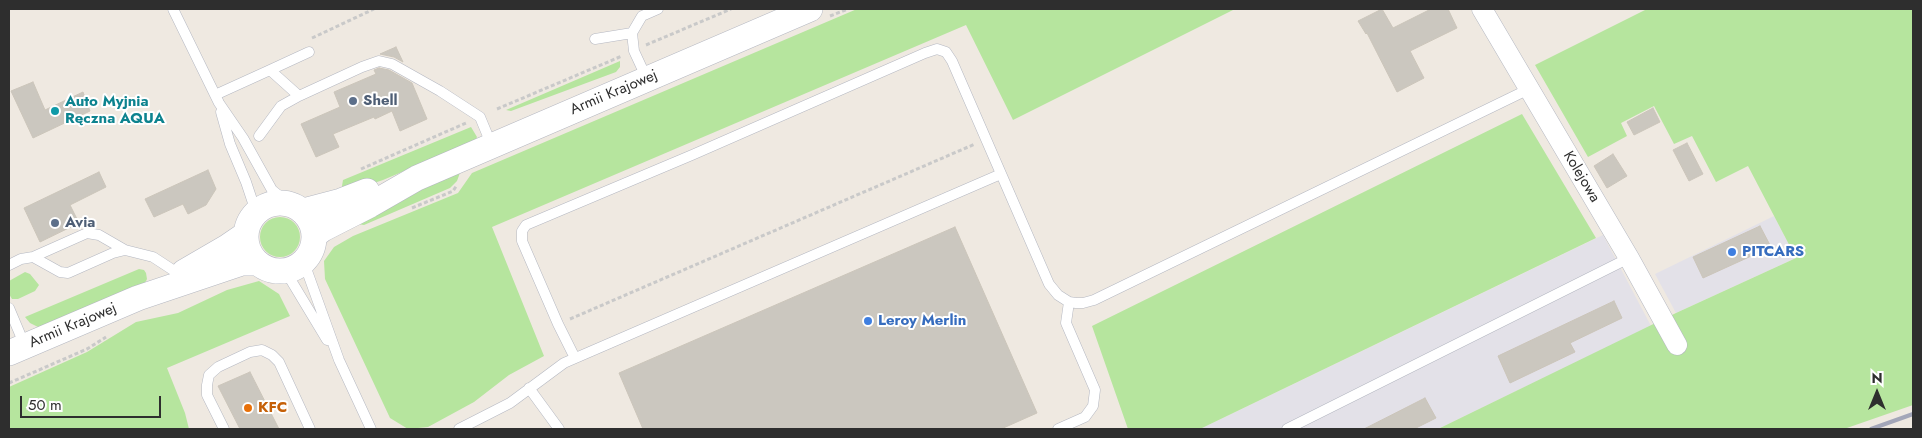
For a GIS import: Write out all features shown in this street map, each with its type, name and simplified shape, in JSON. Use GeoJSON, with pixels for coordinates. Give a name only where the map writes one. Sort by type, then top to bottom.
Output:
{"type":"FeatureCollection","features":[{"type":"Feature","properties":{"kind":"street","name":"Armii Krajowej"},"geometry":{"type":"LineString","coordinates":[[417,178],[810,9]]}},
{"type":"Feature","properties":{"kind":"street","name":"Kolejowa"},"geometry":{"type":"LineString","coordinates":[[1482,9],[1629,258],[1677,345]]}},
{"type":"Feature","properties":{"kind":"street"},"geometry":{"type":"LineString","coordinates":[[138,298],[227,247],[270,204],[316,209],[370,190],[417,178]]}},
{"type":"Feature","properties":{"kind":"street"},"geometry":{"type":"LineString","coordinates":[[314,236],[323,229],[417,178]]}},
{"type":"Feature","properties":{"kind":"street"},"geometry":{"type":"LineString","coordinates":[[138,298],[242,263],[257,263],[269,269],[282,271],[295,268],[306,260],[311,252],[314,236],[309,218],[295,207]]}},
{"type":"Feature","properties":{"kind":"street"},"geometry":{"type":"LineString","coordinates":[[249,225],[246,242],[250,253],[257,263]]}},
{"type":"Feature","properties":{"kind":"street","name":"Armii Krajowej"},"geometry":{"type":"LineString","coordinates":[[17,350],[138,298]]}},
{"type":"Feature","properties":{"kind":"lane"},"geometry":{"type":"LineString","coordinates":[[173,9],[217,99],[243,138],[272,190],[295,207]]}},
{"type":"Feature","properties":{"kind":"lane"},"geometry":{"type":"LineString","coordinates":[[647,79],[634,51],[632,33],[642,16],[658,9]]}},
{"type":"Feature","properties":{"kind":"lane"},"geometry":{"type":"LineString","coordinates":[[595,39],[632,33]]}},
{"type":"Feature","properties":{"kind":"lane"},"geometry":{"type":"LineString","coordinates":[[575,358],[522,241],[522,231],[526,225],[937,49],[946,52],[952,60],[1049,284],[1058,296],[1069,302],[1083,303],[1094,300],[1529,89]]}},
{"type":"Feature","properties":{"kind":"lane"},"geometry":{"type":"LineString","coordinates":[[217,99],[270,70],[309,52]]}},
{"type":"Feature","properties":{"kind":"lane"},"geometry":{"type":"LineString","coordinates":[[259,136],[281,106],[362,66],[380,62],[392,64],[440,91],[480,117],[492,146]]}},
{"type":"Feature","properties":{"kind":"lane"},"geometry":{"type":"LineString","coordinates":[[270,70],[299,96]]}},
{"type":"Feature","properties":{"kind":"lane"},"geometry":{"type":"LineString","coordinates":[[217,99],[230,144],[253,203],[249,225]]}},
{"type":"Feature","properties":{"kind":"lane"},"geometry":{"type":"LineString","coordinates":[[459,429],[510,403],[564,363],[1001,174]]}},
{"type":"Feature","properties":{"kind":"lane"},"geometry":{"type":"LineString","coordinates":[[9,264],[33,257],[87,233],[100,235],[125,250],[153,257],[180,274]]}},
{"type":"Feature","properties":{"kind":"lane"},"geometry":{"type":"LineString","coordinates":[[33,257],[60,272],[68,273],[113,253],[125,250]]}},
{"type":"Feature","properties":{"kind":"lane"},"geometry":{"type":"LineString","coordinates":[[1287,429],[1629,258]]}},
{"type":"Feature","properties":{"kind":"lane"},"geometry":{"type":"LineString","coordinates":[[306,260],[307,271],[339,360],[371,429]]}},
{"type":"Feature","properties":{"kind":"lane"},"geometry":{"type":"LineString","coordinates":[[282,271],[289,277],[339,360]]}},
{"type":"Feature","properties":{"kind":"lane"},"geometry":{"type":"LineString","coordinates":[[1058,429],[1085,418],[1094,406],[1095,390],[1066,323],[1069,302]]}},
{"type":"Feature","properties":{"kind":"lane"},"geometry":{"type":"LineString","coordinates":[[9,308],[17,350]]}},
{"type":"Feature","properties":{"kind":"lane"},"geometry":{"type":"LineString","coordinates":[[224,429],[207,395],[209,375],[218,367],[250,352],[262,350],[272,354],[279,362],[310,429]]}},
{"type":"Feature","properties":{"kind":"lane"},"geometry":{"type":"LineString","coordinates":[[529,388],[559,429]]}},
{"type":"Feature","properties":{"kind":"path"},"geometry":{"type":"LineString","coordinates":[[497,109],[731,9]]}},
{"type":"Feature","properties":{"kind":"path"},"geometry":{"type":"LineString","coordinates":[[360,169],[468,122]]}},
{"type":"Feature","properties":{"kind":"path"},"geometry":{"type":"LineString","coordinates":[[558,324],[986,140]]}},
{"type":"Feature","properties":{"kind":"path"},"geometry":{"type":"LineString","coordinates":[[9,383],[87,349],[112,334]]}},
{"type":"Feature","properties":{"kind":"shaded area"},"geometry":{"type":"Polygon","coordinates":[[[1774,216],[1796,258],[1676,313],[1655,274],[1774,216]]]}},
{"type":"Feature","properties":{"kind":"shaded area"},"geometry":{"type":"Polygon","coordinates":[[[1603,235],[1651,326],[1438,429],[1200,429],[1603,235]]]}},
{"type":"Feature","properties":{"kind":"green space"},"geometry":{"type":"Polygon","coordinates":[[[857,9],[1235,9],[1013,120],[966,25],[492,227],[544,356],[509,375],[474,402],[428,427],[408,429],[390,418],[325,279],[324,261],[334,247],[353,236],[458,193],[472,173],[857,9]]]}},
{"type":"Feature","properties":{"kind":"green space"},"geometry":{"type":"Polygon","coordinates":[[[1647,9],[1913,9],[1913,405],[1844,429],[1438,429],[1676,313],[1796,258],[1748,166],[1716,182],[1692,136],[1674,144],[1654,106],[1621,123],[1627,136],[1588,157],[1535,65],[1647,9]]]}},
{"type":"Feature","properties":{"kind":"green space"},"geometry":{"type":"Polygon","coordinates":[[[620,61],[620,67],[616,72],[511,111],[506,110],[620,61]]]}},
{"type":"Feature","properties":{"kind":"green space"},"geometry":{"type":"Polygon","coordinates":[[[1522,114],[1596,238],[1200,429],[1128,429],[1092,326],[1522,114]]]}},
{"type":"Feature","properties":{"kind":"green space"},"geometry":{"type":"Polygon","coordinates":[[[471,127],[477,137],[475,141],[383,180],[344,193],[343,180],[471,127]]]}},
{"type":"Feature","properties":{"kind":"green space"},"geometry":{"type":"Polygon","coordinates":[[[461,170],[457,181],[450,188],[364,225],[358,224],[410,193],[461,170]]]}},
{"type":"Feature","properties":{"kind":"green space"},"geometry":{"type":"Polygon","coordinates":[[[280,217],[294,223],[300,237],[294,251],[280,257],[266,251],[260,237],[266,223],[280,217]]]}},
{"type":"Feature","properties":{"kind":"green space"},"geometry":{"type":"Polygon","coordinates":[[[139,269],[144,270],[146,273],[147,279],[145,283],[40,328],[30,323],[25,317],[139,269]]]}},
{"type":"Feature","properties":{"kind":"green space"},"geometry":{"type":"Polygon","coordinates":[[[25,272],[30,274],[39,285],[35,291],[18,299],[12,299],[9,294],[9,281],[25,272]]]}},
{"type":"Feature","properties":{"kind":"green space"},"geometry":{"type":"Polygon","coordinates":[[[259,281],[279,294],[290,316],[167,368],[185,413],[189,429],[9,429],[9,387],[87,352],[136,322],[178,313],[227,290],[259,281]]]}},
{"type":"Feature","properties":{"kind":"building"},"geometry":{"type":"Polygon","coordinates":[[[1382,9],[1393,28],[1431,9],[1448,9],[1457,28],[1410,51],[1424,78],[1397,92],[1367,33],[1358,21],[1382,9]]]}},
{"type":"Feature","properties":{"kind":"building"},"geometry":{"type":"Polygon","coordinates":[[[396,47],[403,62],[394,57],[380,54],[396,47]]]}},
{"type":"Feature","properties":{"kind":"building"},"geometry":{"type":"Polygon","coordinates":[[[379,68],[389,70],[412,83],[427,119],[400,131],[392,111],[375,119],[374,117],[333,134],[339,147],[316,157],[301,124],[340,107],[334,92],[376,74],[374,70],[379,68]]]}},
{"type":"Feature","properties":{"kind":"building","name":"Auto Myjnia Ręczna AQUA"},"geometry":{"type":"Polygon","coordinates":[[[33,82],[45,110],[83,92],[90,111],[33,138],[11,91],[33,82]]]}},
{"type":"Feature","properties":{"kind":"building"},"geometry":{"type":"Polygon","coordinates":[[[1653,108],[1660,122],[1634,135],[1627,122],[1653,108]]]}},
{"type":"Feature","properties":{"kind":"building"},"geometry":{"type":"Polygon","coordinates":[[[1687,143],[1703,174],[1689,181],[1673,150],[1687,143]]]}},
{"type":"Feature","properties":{"kind":"building"},"geometry":{"type":"Polygon","coordinates":[[[1613,154],[1627,176],[1607,188],[1594,166],[1613,154]]]}},
{"type":"Feature","properties":{"kind":"building"},"geometry":{"type":"Polygon","coordinates":[[[208,170],[216,189],[206,205],[188,214],[183,204],[154,217],[145,199],[208,170]]]}},
{"type":"Feature","properties":{"kind":"building"},"geometry":{"type":"Polygon","coordinates":[[[99,172],[106,187],[70,205],[79,223],[40,242],[24,208],[99,172]]]}},
{"type":"Feature","properties":{"kind":"building","name":"PITCARS"},"geometry":{"type":"Polygon","coordinates":[[[1760,226],[1771,247],[1703,278],[1693,257],[1760,226]]]}},
{"type":"Feature","properties":{"kind":"building","name":"Leroy Merlin"},"geometry":{"type":"Polygon","coordinates":[[[955,227],[1037,413],[1001,429],[643,429],[619,373],[955,227]]]}},
{"type":"Feature","properties":{"kind":"building"},"geometry":{"type":"Polygon","coordinates":[[[1614,301],[1622,318],[1570,343],[1575,352],[1510,383],[1498,356],[1614,301]]]}},
{"type":"Feature","properties":{"kind":"building","name":"KFC"},"geometry":{"type":"Polygon","coordinates":[[[250,372],[279,429],[240,429],[218,386],[250,372]]]}},
{"type":"Feature","properties":{"kind":"building"},"geometry":{"type":"Polygon","coordinates":[[[1425,398],[1436,418],[1414,429],[1364,429],[1425,398]]]}},
{"type":"Feature","properties":{"kind":"railway"},"geometry":{"type":"LineString","coordinates":[[1871,429],[1913,414]]}},
{"type":"Feature","properties":{"kind":"place","name":"Shell"},"geometry":{"type":"Point","coordinates":[353,101]}},
{"type":"Feature","properties":{"kind":"place","name":"Auto Myjnia Ręczna AQUA"},"geometry":{"type":"Point","coordinates":[55,111]}},
{"type":"Feature","properties":{"kind":"place","name":"Avia"},"geometry":{"type":"Point","coordinates":[55,223]}},
{"type":"Feature","properties":{"kind":"place","name":"PITCARS"},"geometry":{"type":"Point","coordinates":[1732,252]}},
{"type":"Feature","properties":{"kind":"place","name":"Leroy Merlin"},"geometry":{"type":"Point","coordinates":[868,321]}},
{"type":"Feature","properties":{"kind":"place","name":"KFC"},"geometry":{"type":"Point","coordinates":[248,408]}}]}
